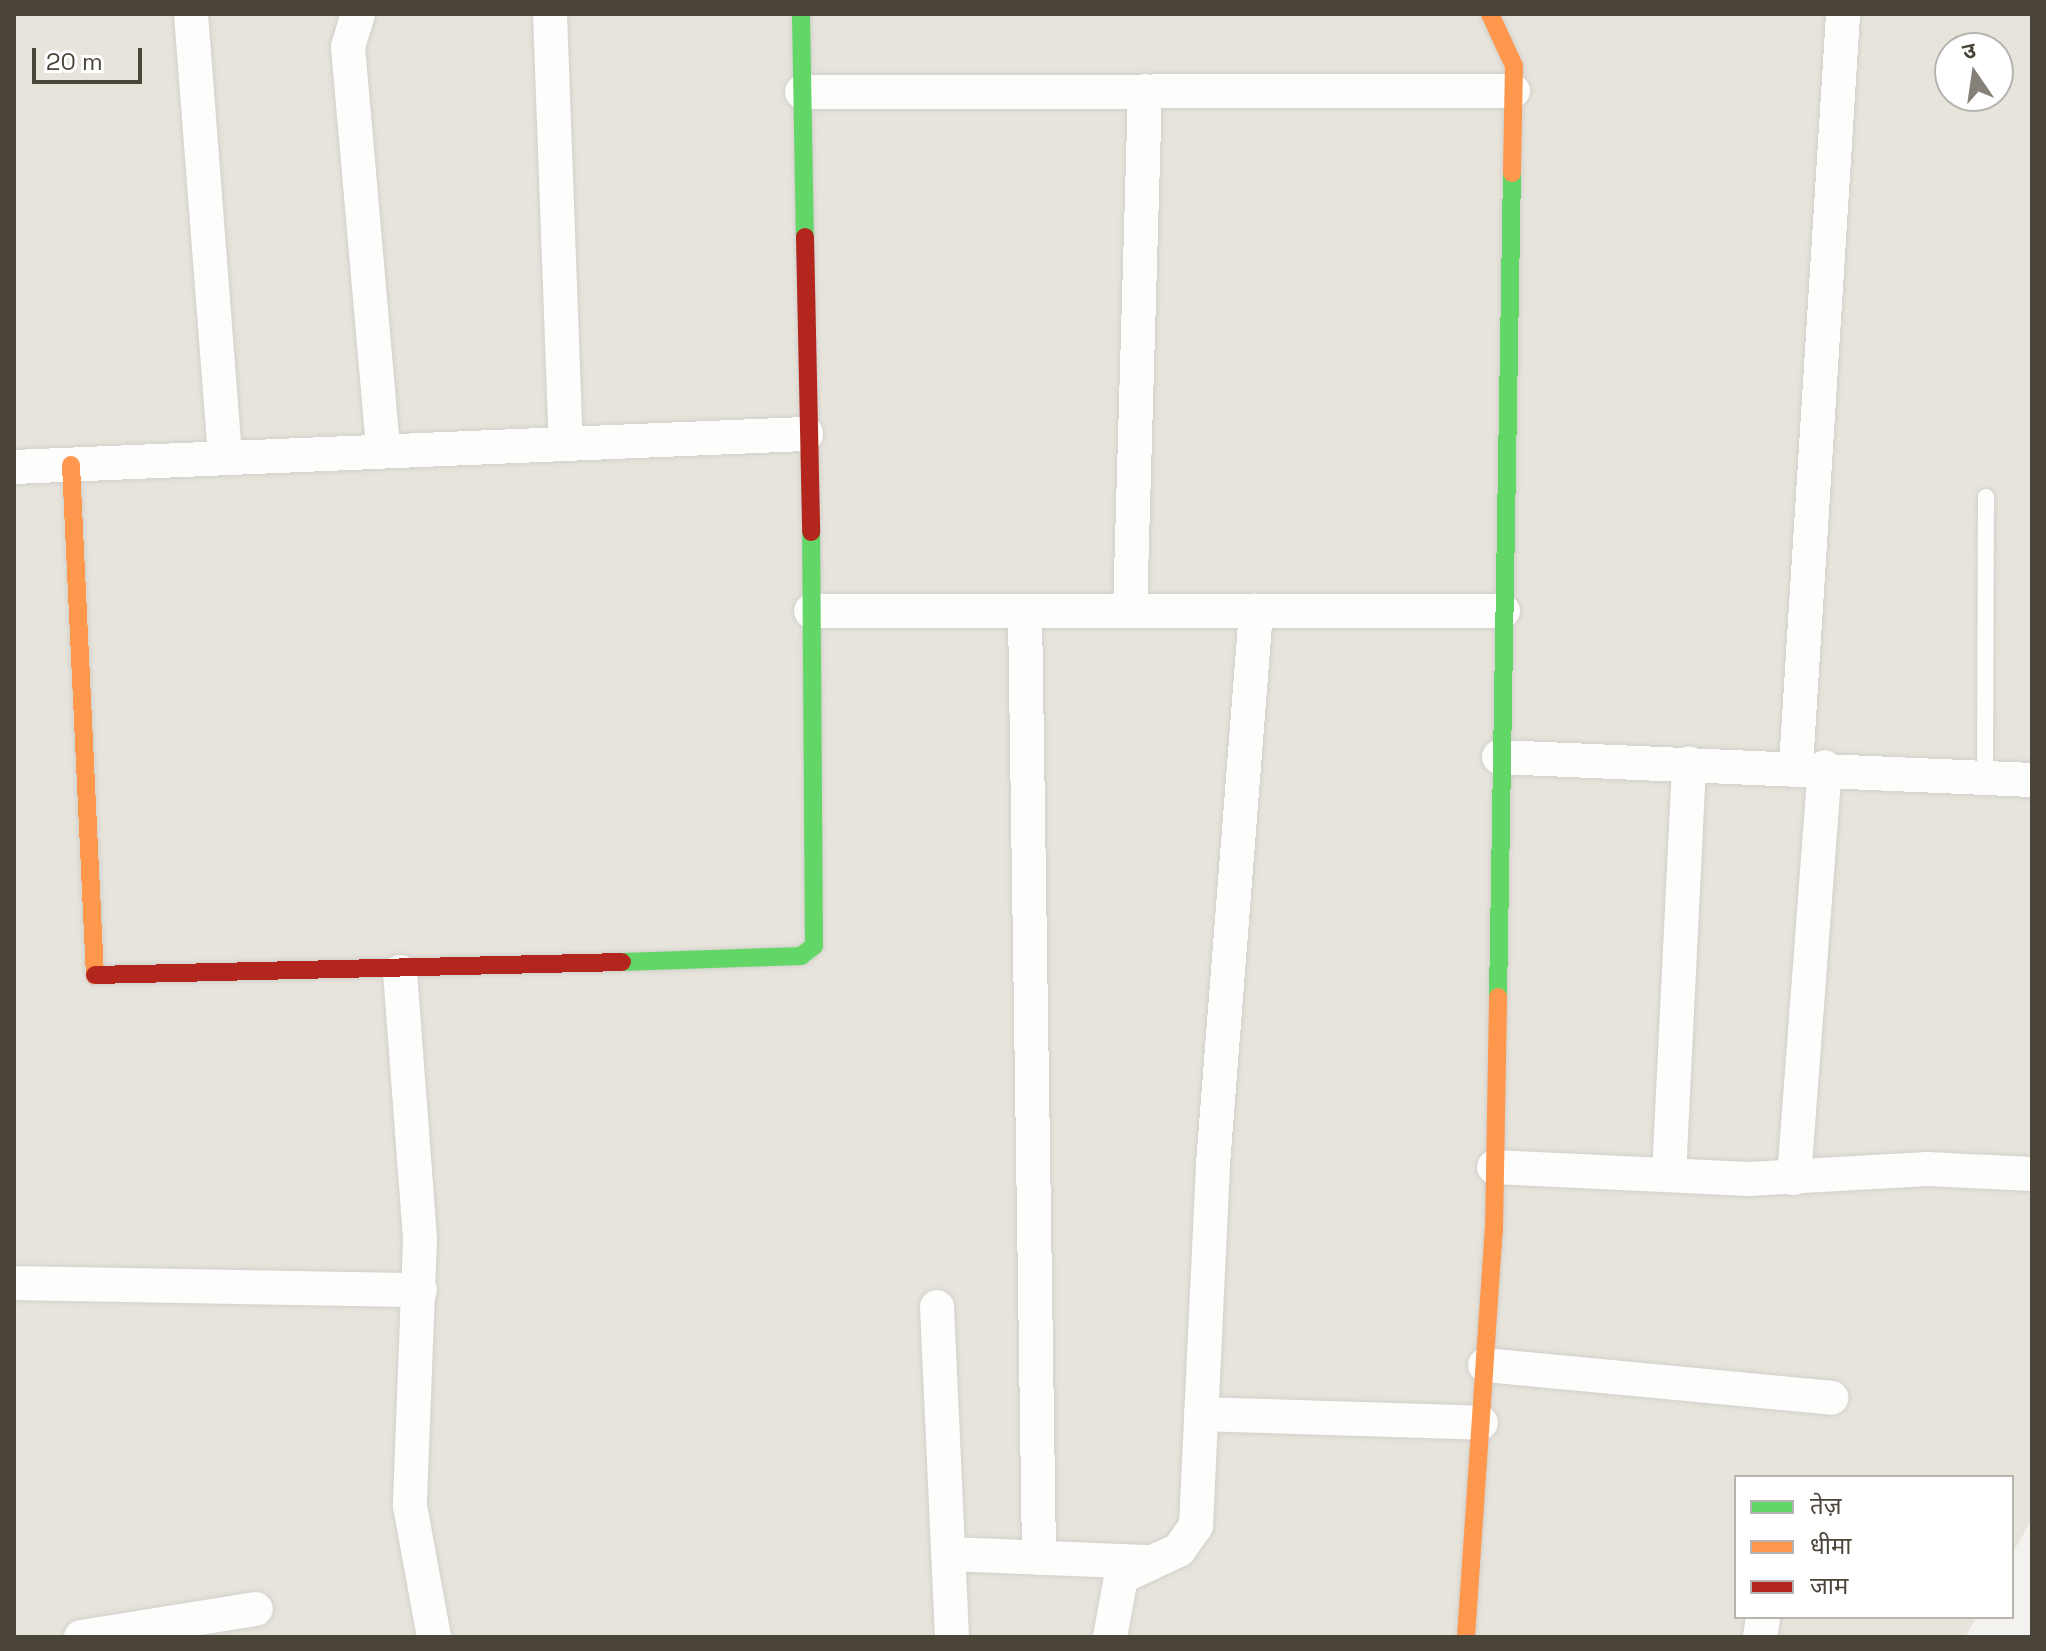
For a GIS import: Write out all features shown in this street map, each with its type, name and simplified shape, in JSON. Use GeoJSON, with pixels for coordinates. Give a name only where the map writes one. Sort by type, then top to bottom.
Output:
{"type":"FeatureCollection","features":[{"type":"Feature","properties":{"kind":"street"},"geometry":{"type":"LineString","coordinates":[[191,14],[225,458]]}},
{"type":"Feature","properties":{"kind":"street"},"geometry":{"type":"LineString","coordinates":[[358,14],[348,47],[383,450]]}},
{"type":"Feature","properties":{"kind":"street"},"geometry":{"type":"LineString","coordinates":[[550,14],[566,442]]}},
{"type":"Feature","properties":{"kind":"street"},"geometry":{"type":"LineString","coordinates":[[71,465],[91,969],[113,984],[801,956],[814,946],[801,14]]}},
{"type":"Feature","properties":{"kind":"street"},"geometry":{"type":"LineString","coordinates":[[1466,1637],[1485,1365],[1494,1167],[1513,91],[1511,53],[1490,14]]}},
{"type":"Feature","properties":{"kind":"street"},"geometry":{"type":"LineString","coordinates":[[1794,1178],[1843,14]]}},
{"type":"Feature","properties":{"kind":"street"},"geometry":{"type":"LineString","coordinates":[[1130,611],[1145,91]]}},
{"type":"Feature","properties":{"kind":"street"},"geometry":{"type":"LineString","coordinates":[[802,92],[1513,91]]}},
{"type":"Feature","properties":{"kind":"street"},"geometry":{"type":"LineString","coordinates":[[14,467],[806,434]]}},
{"type":"Feature","properties":{"kind":"street"},"geometry":{"type":"LineString","coordinates":[[811,611],[1503,611]]}},
{"type":"Feature","properties":{"kind":"street"},"geometry":{"type":"LineString","coordinates":[[1025,611],[1039,1558]]}},
{"type":"Feature","properties":{"kind":"street"},"geometry":{"type":"LineString","coordinates":[[1110,1637],[1121,1577],[1147,1562],[1179,1550],[1196,1526],[1256,611]]}},
{"type":"Feature","properties":{"kind":"street"},"geometry":{"type":"LineString","coordinates":[[1499,757],[1811,766],[2032,780]]}},
{"type":"Feature","properties":{"kind":"street"},"geometry":{"type":"LineString","coordinates":[[1669,1175],[1689,763]]}},
{"type":"Feature","properties":{"kind":"street"},"geometry":{"type":"LineString","coordinates":[[400,972],[420,1290],[410,1506],[434,1637]]}},
{"type":"Feature","properties":{"kind":"street"},"geometry":{"type":"LineString","coordinates":[[1494,1167],[1794,1178],[1928,1169],[2032,1174]]}},
{"type":"Feature","properties":{"kind":"street"},"geometry":{"type":"LineString","coordinates":[[14,1283],[420,1290]]}},
{"type":"Feature","properties":{"kind":"street"},"geometry":{"type":"LineString","coordinates":[[937,1307],[952,1637]]}},
{"type":"Feature","properties":{"kind":"street"},"geometry":{"type":"LineString","coordinates":[[1485,1365],[1831,1398]]}},
{"type":"Feature","properties":{"kind":"street"},"geometry":{"type":"LineString","coordinates":[[1201,1414],[1481,1423]]}},
{"type":"Feature","properties":{"kind":"street"},"geometry":{"type":"LineString","coordinates":[[948,1554],[1147,1562]]}},
{"type":"Feature","properties":{"kind":"street"},"geometry":{"type":"LineString","coordinates":[[81,1637],[256,1609]]}},
{"type":"Feature","properties":{"kind":"lane"},"geometry":{"type":"LineString","coordinates":[[1985,776],[1986,497]]}},
{"type":"Feature","properties":{"kind":"shaded area"},"geometry":{"type":"Polygon","coordinates":[[[14,14],[2032,14],[2032,1519],[2014,1550],[2014,1475],[1734,1475],[1734,1619],[1976,1619],[1965,1637],[14,1637],[14,14]]]}},
{"type":"Feature","properties":{"kind":"traffic: fast"},"geometry":{"type":"LineString","coordinates":[[801,14],[805,237]]}},
{"type":"Feature","properties":{"kind":"traffic: fast"},"geometry":{"type":"LineString","coordinates":[[1498,997],[1512,173]]}},
{"type":"Feature","properties":{"kind":"traffic: fast"},"geometry":{"type":"LineString","coordinates":[[622,962],[801,956],[814,946],[811,532]]}},
{"type":"Feature","properties":{"kind":"traffic: slow"},"geometry":{"type":"LineString","coordinates":[[1490,14],[1514,66],[1512,173]]}},
{"type":"Feature","properties":{"kind":"traffic: slow"},"geometry":{"type":"LineString","coordinates":[[71,465],[95,975]]}},
{"type":"Feature","properties":{"kind":"traffic: slow"},"geometry":{"type":"LineString","coordinates":[[1466,1637],[1494,1230],[1498,997]]}},
{"type":"Feature","properties":{"kind":"traffic: jam"},"geometry":{"type":"LineString","coordinates":[[805,237],[811,532]]}},
{"type":"Feature","properties":{"kind":"traffic: jam"},"geometry":{"type":"LineString","coordinates":[[95,975],[622,962]]}}]}
